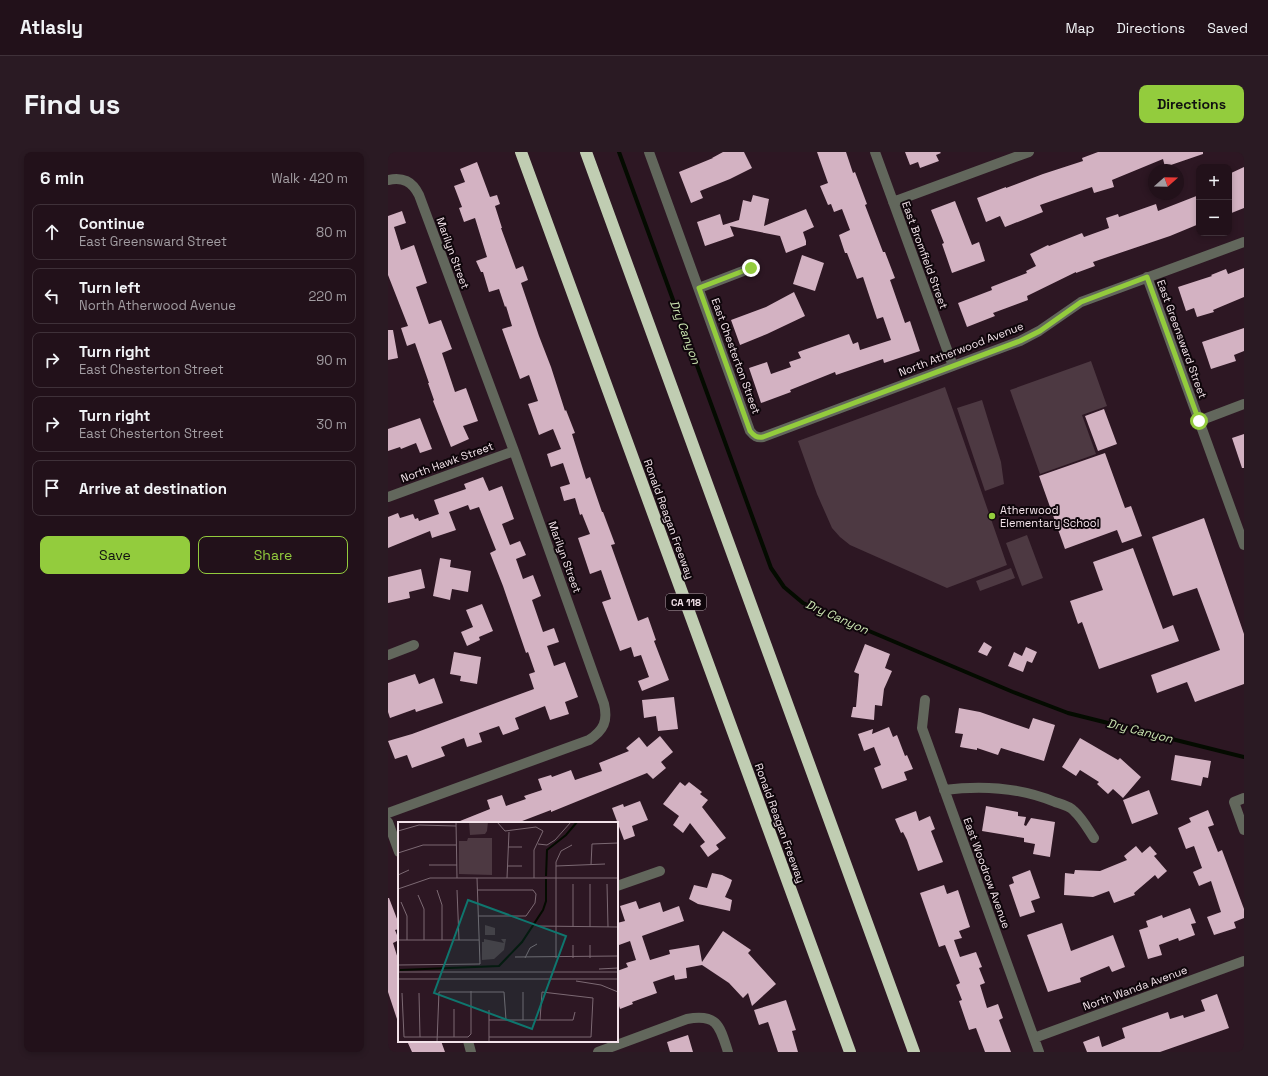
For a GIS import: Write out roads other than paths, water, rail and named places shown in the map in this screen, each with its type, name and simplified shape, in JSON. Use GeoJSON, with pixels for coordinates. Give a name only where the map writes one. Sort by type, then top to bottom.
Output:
{"type":"FeatureCollection","features":[{"type":"Feature","properties":{"kind":"highway","name":"Ronald Reagan Freeway"},"geometry":{"type":"LineString","coordinates":[[522,152],[850,1052]]}},
{"type":"Feature","properties":{"kind":"highway"},"geometry":{"type":"LineString","coordinates":[[586,152],[914,1052]]}},
{"type":"Feature","properties":{"kind":"street","name":"East Chesterton Street"},"geometry":{"type":"LineString","coordinates":[[649,152],[750,431]]}},
{"type":"Feature","properties":{"kind":"street","name":"East Bromfield Street"},"geometry":{"type":"LineString","coordinates":[[875,152],[953,366]]}},
{"type":"Feature","properties":{"kind":"street"},"geometry":{"type":"LineString","coordinates":[[893,202],[1029,152]]}},
{"type":"Feature","properties":{"kind":"street","name":"Marilyn Street"},"geometry":{"type":"LineString","coordinates":[[388,180],[395,179],[408,181],[415,187],[419,195],[514,450],[604,704],[606,714],[605,724],[599,733],[589,740],[388,813]]}},
{"type":"Feature","properties":{"kind":"street","name":"North Atherwood Avenue"},"geometry":{"type":"LineString","coordinates":[[750,431],[758,438],[763,437],[1020,341],[1040,331],[1081,302],[1244,242]]}},
{"type":"Feature","properties":{"kind":"street","name":"East Chesterton Street"},"geometry":{"type":"LineString","coordinates":[[699,288],[751,268]]}},
{"type":"Feature","properties":{"kind":"street","name":"East Greensward Street"},"geometry":{"type":"LineString","coordinates":[[1147,277],[1244,545]]}},
{"type":"Feature","properties":{"kind":"street"},"geometry":{"type":"LineString","coordinates":[[1199,421],[1244,404]]}},
{"type":"Feature","properties":{"kind":"street","name":"North Hawk Street"},"geometry":{"type":"LineString","coordinates":[[388,496],[514,450]]}},
{"type":"Feature","properties":{"kind":"street"},"geometry":{"type":"LineString","coordinates":[[388,655],[414,645]]}},
{"type":"Feature","properties":{"kind":"street","name":"East Woodrow Avenue"},"geometry":{"type":"LineString","coordinates":[[925,700],[922,728],[1039,1052]]}},
{"type":"Feature","properties":{"kind":"street"},"geometry":{"type":"LineString","coordinates":[[944,790],[968,787],[991,787],[1018,790],[1040,796],[1074,810],[1094,838]]}},
{"type":"Feature","properties":{"kind":"street"},"geometry":{"type":"LineString","coordinates":[[1244,798],[1234,802],[1244,830]]}},
{"type":"Feature","properties":{"kind":"street"},"geometry":{"type":"LineString","coordinates":[[388,822],[398,849]]}},
{"type":"Feature","properties":{"kind":"street"},"geometry":{"type":"LineString","coordinates":[[618,886],[660,870]]}},
{"type":"Feature","properties":{"kind":"street","name":"North Wanda Avenue"},"geometry":{"type":"LineString","coordinates":[[1034,1038],[1244,961]]}},
{"type":"Feature","properties":{"kind":"street"},"geometry":{"type":"LineString","coordinates":[[598,1052],[687,1019],[697,1018],[707,1019],[716,1023],[721,1030],[728,1052]]}},
{"type":"Feature","properties":{"kind":"street"},"geometry":{"type":"LineString","coordinates":[[468,1042],[472,1052]]}},
{"type":"Feature","properties":{"kind":"waterway","name":"Dry Canyon"},"geometry":{"type":"LineString","coordinates":[[619,152],[771,568],[784,587],[803,603],[1013,692],[1068,713],[1244,757]]}},
{"type":"Feature","properties":{"kind":"place","name":"Atherwood Elementary School"},"geometry":{"type":"Point","coordinates":[992,516]}}]}
